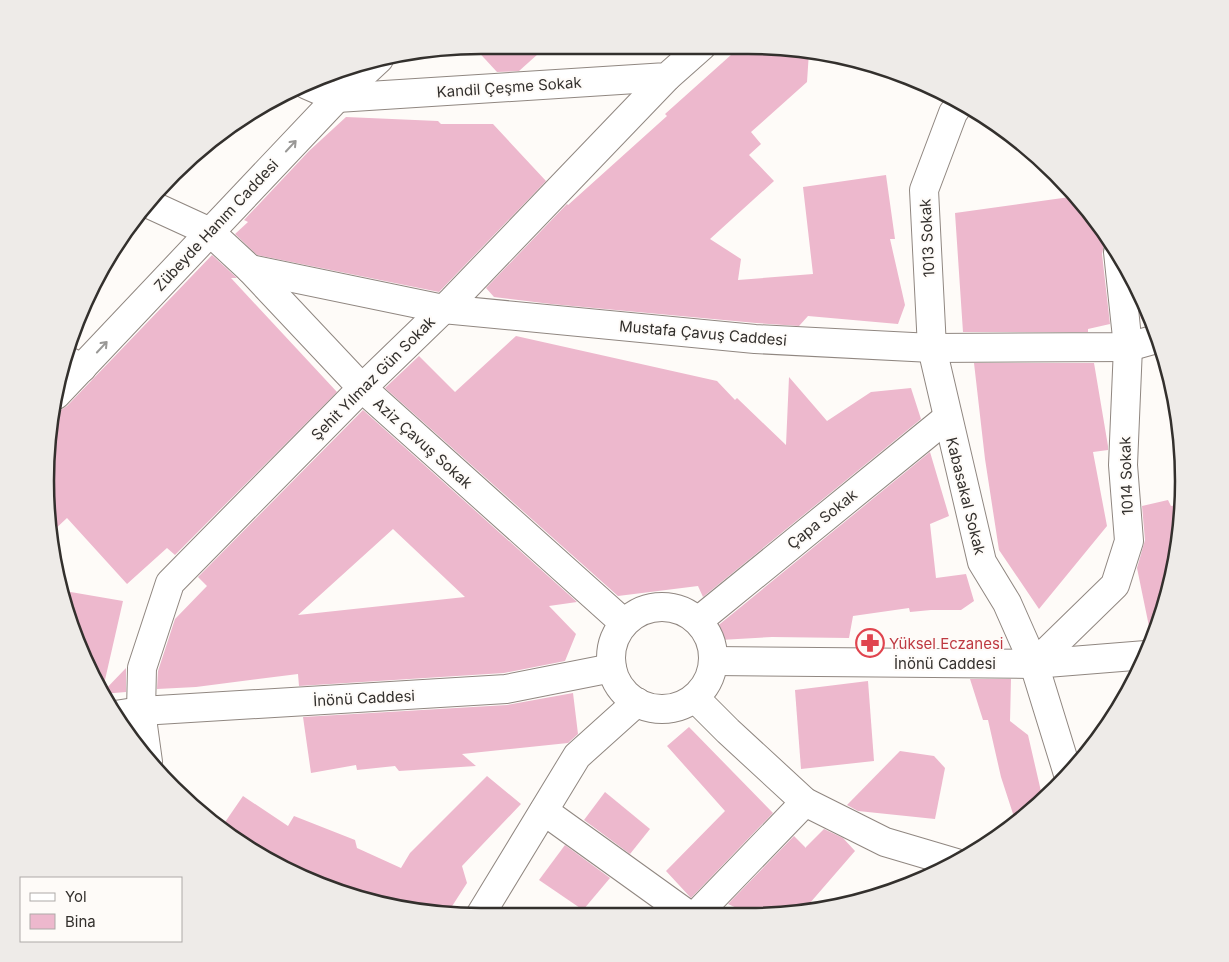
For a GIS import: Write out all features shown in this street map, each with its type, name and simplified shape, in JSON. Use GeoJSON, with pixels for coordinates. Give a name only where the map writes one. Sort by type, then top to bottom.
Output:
{"type":"FeatureCollection","features":[{"type":"Feature","properties":{"kind":"street"},"geometry":{"type":"LineString","coordinates":[[667,77],[693,54]]}},
{"type":"Feature","properties":{"kind":"street","name":"Zübeyde Hanım Caddesi"},"geometry":{"type":"LineString","coordinates":[[67,374],[73,363],[210,232],[367,69]]}},
{"type":"Feature","properties":{"kind":"street","name":"Kandil Çeşme Sokak"},"geometry":{"type":"LineString","coordinates":[[313,88],[337,98],[667,77]]}},
{"type":"Feature","properties":{"kind":"street","name":"Şehit Yılmaz Gün Sokak"},"geometry":{"type":"LineString","coordinates":[[136,732],[128,713],[170,583],[362,388],[443,309],[667,77]]}},
{"type":"Feature","properties":{"kind":"street","name":"1013 Sokak"},"geometry":{"type":"LineString","coordinates":[[932,348],[924,190],[952,113],[956,108]]}},
{"type":"Feature","properties":{"kind":"street"},"geometry":{"type":"LineString","coordinates":[[154,207],[210,232]]}},
{"type":"Feature","properties":{"kind":"street","name":"Aziz Çavuş Sokak"},"geometry":{"type":"LineString","coordinates":[[210,232],[250,269],[362,388],[624,623]]}},
{"type":"Feature","properties":{"kind":"street","name":"Mustafa Çavuş Caddesi"},"geometry":{"type":"LineString","coordinates":[[250,269],[443,309],[755,339],[932,348],[1128,347],[1152,340]]}},
{"type":"Feature","properties":{"kind":"street","name":"1014 Sokak"},"geometry":{"type":"LineString","coordinates":[[1034,664],[1115,585],[1129,541],[1123,465],[1128,347],[1120,271]]}},
{"type":"Feature","properties":{"kind":"street","name":"Kabasakal Sokak"},"geometry":{"type":"LineString","coordinates":[[932,348],[982,562],[1007,603],[1034,664],[1066,766]]}},
{"type":"Feature","properties":{"kind":"street","name":"Çapa Sokak"},"geometry":{"type":"LineString","coordinates":[[698,621],[947,418]]}},
{"type":"Feature","properties":{"kind":"street"},"geometry":{"type":"LineString","coordinates":[[669,607],[685,611],[698,621],[707,632],[713,646],[714,661],[711,675],[704,688],[695,698],[682,706],[667,710],[651,708],[637,702],[626,694],[617,682],[612,668],[611,652],[615,636],[624,623],[637,613],[652,608],[669,607]]}},
{"type":"Feature","properties":{"kind":"street","name":"İnönü Caddesi"},"geometry":{"type":"LineString","coordinates":[[714,661],[1034,664],[1138,656]]}},
{"type":"Feature","properties":{"kind":"street","name":"İnönü Caddesi"},"geometry":{"type":"LineString","coordinates":[[128,713],[506,689],[612,668]]}},
{"type":"Feature","properties":{"kind":"street"},"geometry":{"type":"LineString","coordinates":[[695,698],[805,802],[885,842],[945,860]]}},
{"type":"Feature","properties":{"kind":"street"},"geometry":{"type":"LineString","coordinates":[[491,908],[544,811],[577,756],[637,702]]}},
{"type":"Feature","properties":{"kind":"street"},"geometry":{"type":"LineString","coordinates":[[703,908],[805,802]]}},
{"type":"Feature","properties":{"kind":"street"},"geometry":{"type":"LineString","coordinates":[[544,811],[679,908]]}},
{"type":"Feature","properties":{"kind":"building"},"geometry":{"type":"Polygon","coordinates":[[[480,54],[538,54],[519,71],[497,72],[480,54]]]}},
{"type":"Feature","properties":{"kind":"building"},"geometry":{"type":"Polygon","coordinates":[[[732,54],[809,58],[807,82],[751,132],[761,144],[749,155],[774,181],[710,239],[741,259],[738,280],[813,274],[803,187],[886,175],[895,239],[890,239],[905,305],[898,324],[808,316],[799,326],[551,304],[494,297],[486,288],[567,204],[667,116],[665,114],[732,54]]]}},
{"type":"Feature","properties":{"kind":"building"},"geometry":{"type":"Polygon","coordinates":[[[346,117],[438,121],[441,124],[493,124],[546,181],[439,292],[257,255],[235,234],[248,222],[244,220],[309,151],[346,117]]]}},
{"type":"Feature","properties":{"kind":"building"},"geometry":{"type":"Polygon","coordinates":[[[1067,197],[1104,245],[1102,254],[1110,324],[1088,329],[1088,332],[963,332],[955,213],[1067,197]]]}},
{"type":"Feature","properties":{"kind":"building"},"geometry":{"type":"Polygon","coordinates":[[[212,255],[237,278],[231,278],[337,392],[175,555],[167,548],[127,584],[67,518],[56,528],[54,481],[57,425],[60,410],[67,406],[212,255]]]}},
{"type":"Feature","properties":{"kind":"building"},"geometry":{"type":"Polygon","coordinates":[[[516,336],[717,381],[735,400],[737,398],[786,445],[789,377],[827,421],[871,392],[911,388],[921,419],[703,597],[698,586],[618,596],[385,388],[419,356],[455,392],[516,336]]]}},
{"type":"Feature","properties":{"kind":"building"},"geometry":{"type":"Polygon","coordinates":[[[974,363],[1094,363],[1108,450],[1093,452],[1107,526],[1039,609],[999,550],[985,459],[974,363]]]}},
{"type":"Feature","properties":{"kind":"building"},"geometry":{"type":"Polygon","coordinates":[[[363,410],[577,602],[549,606],[576,634],[565,661],[504,673],[299,686],[298,674],[196,687],[157,689],[158,671],[175,619],[207,586],[198,577],[363,410]],[[393,529],[298,615],[465,597],[393,529]]]}},
{"type":"Feature","properties":{"kind":"building"},"geometry":{"type":"Polygon","coordinates":[[[930,452],[949,516],[930,524],[936,578],[966,574],[974,601],[961,610],[910,612],[909,608],[853,616],[849,638],[772,637],[720,640],[715,628],[930,452]]]}},
{"type":"Feature","properties":{"kind":"building"},"geometry":{"type":"Polygon","coordinates":[[[1168,500],[1171,506],[1174,505],[1172,537],[1167,564],[1161,592],[1149,628],[1137,568],[1145,540],[1142,506],[1168,500]]]}},
{"type":"Feature","properties":{"kind":"building"},"geometry":{"type":"Polygon","coordinates":[[[68,592],[123,601],[104,682],[86,645],[68,592]]]}},
{"type":"Feature","properties":{"kind":"building"},"geometry":{"type":"Polygon","coordinates":[[[126,668],[126,692],[110,693],[107,688],[126,668]]]}},
{"type":"Feature","properties":{"kind":"building"},"geometry":{"type":"Polygon","coordinates":[[[970,679],[1011,679],[1010,721],[1028,735],[1041,792],[1014,815],[1001,777],[988,720],[983,720],[970,679]]]}},
{"type":"Feature","properties":{"kind":"building"},"geometry":{"type":"Polygon","coordinates":[[[868,681],[874,761],[801,769],[795,690],[868,681]]]}},
{"type":"Feature","properties":{"kind":"building"},"geometry":{"type":"Polygon","coordinates":[[[573,693],[578,734],[568,743],[462,754],[476,766],[399,771],[395,766],[357,770],[356,765],[311,773],[303,717],[507,705],[573,693]]]}},
{"type":"Feature","properties":{"kind":"building"},"geometry":{"type":"Polygon","coordinates":[[[689,727],[773,813],[691,898],[666,871],[725,811],[667,746],[689,727]]]}},
{"type":"Feature","properties":{"kind":"building"},"geometry":{"type":"Polygon","coordinates":[[[900,751],[934,756],[945,768],[935,819],[858,811],[847,805],[900,751]]]}},
{"type":"Feature","properties":{"kind":"building"},"geometry":{"type":"Polygon","coordinates":[[[487,776],[521,804],[462,866],[467,883],[452,907],[425,905],[370,894],[317,876],[267,851],[225,823],[243,796],[288,826],[294,816],[355,840],[357,848],[401,868],[410,853],[487,776]]]}},
{"type":"Feature","properties":{"kind":"building"},"geometry":{"type":"Polygon","coordinates":[[[605,792],[650,829],[630,854],[584,820],[605,792]]]}},
{"type":"Feature","properties":{"kind":"building"},"geometry":{"type":"Polygon","coordinates":[[[824,829],[843,838],[855,851],[809,904],[737,908],[728,904],[794,836],[806,847],[824,829]]]}},
{"type":"Feature","properties":{"kind":"building"},"geometry":{"type":"Polygon","coordinates":[[[565,845],[610,878],[585,908],[580,908],[539,880],[565,845]]]}},
{"type":"Feature","properties":{"kind":"place","name":"Yüksel Eczanesi"},"geometry":{"type":"Point","coordinates":[870,643]}}]}
